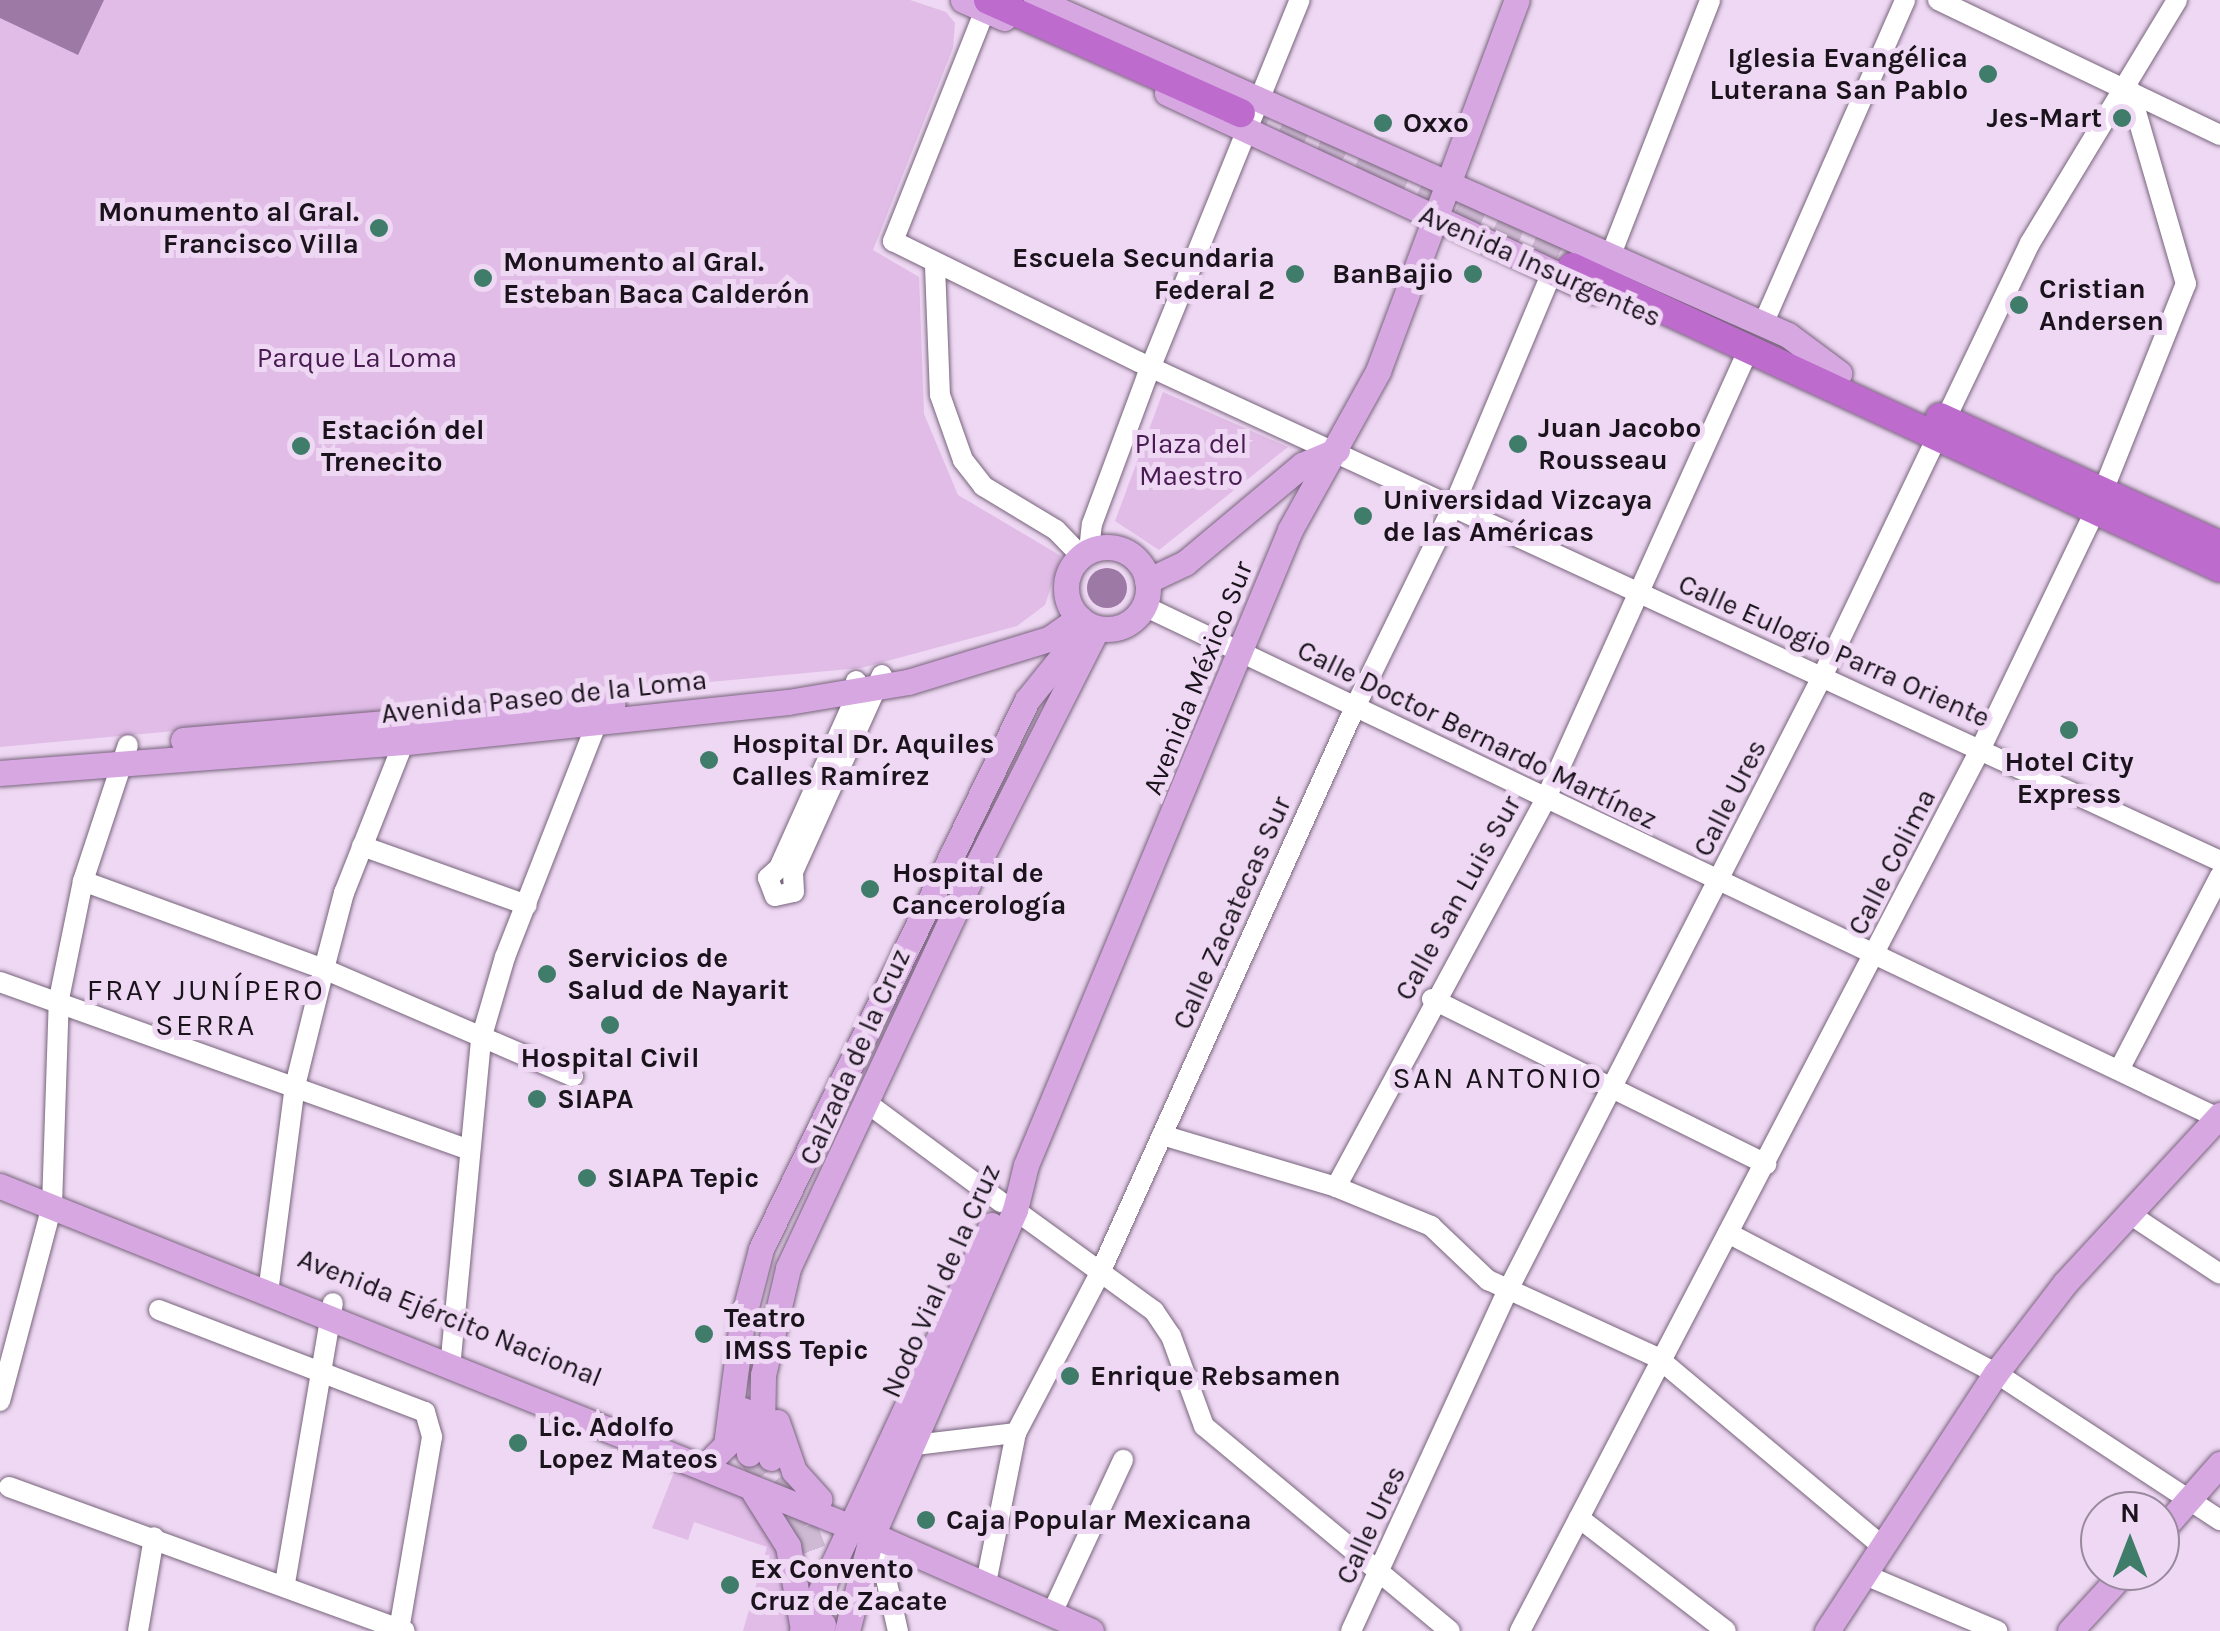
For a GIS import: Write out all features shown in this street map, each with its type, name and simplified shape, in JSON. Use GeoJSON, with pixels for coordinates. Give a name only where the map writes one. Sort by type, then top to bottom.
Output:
{"type":"FeatureCollection","features":[{"type":"Feature","properties":{"kind":"highway"},"geometry":{"type":"LineString","coordinates":[[1017,0],[1249,113]]}},
{"type":"Feature","properties":{"kind":"highway"},"geometry":{"type":"LineString","coordinates":[[979,3],[1249,113]]}},
{"type":"Feature","properties":{"kind":"highway","name":"Avenida Insurgentes"},"geometry":{"type":"LineString","coordinates":[[1560,259],[1940,426],[2100,501],[2220,568]]}},
{"type":"Feature","properties":{"kind":"highway","name":"Avenida Insurgentes"},"geometry":{"type":"LineString","coordinates":[[2100,501],[2220,545]]}},
{"type":"Feature","properties":{"kind":"main road"},"geometry":{"type":"LineString","coordinates":[[1036,0],[1249,113],[1452,185],[1560,259]]}},
{"type":"Feature","properties":{"kind":"main road","name":"Avenida México Sur"},"geometry":{"type":"LineString","coordinates":[[823,1628],[874,1532],[1243,654],[1290,530],[1378,370],[1452,185],[1517,0]]}},
{"type":"Feature","properties":{"kind":"main road","name":"Avenida Insurgentes"},"geometry":{"type":"LineString","coordinates":[[1249,113],[1438,221],[1560,259],[1745,358],[1788,376],[1836,378]]}},
{"type":"Feature","properties":{"kind":"main road","name":"Avenida Insurgentes"},"geometry":{"type":"LineString","coordinates":[[1560,259],[1610,257],[1806,346],[1836,378]]}},
{"type":"Feature","properties":{"kind":"main road"},"geometry":{"type":"LineString","coordinates":[[1145,594],[1126,552],[1085,554],[1068,574],[1084,619],[1120,627],[1145,594],[1242,512],[1302,465],[1337,450]]}},
{"type":"Feature","properties":{"kind":"main road"},"geometry":{"type":"LineString","coordinates":[[1242,512],[1277,502],[1286,509],[1290,530]]}},
{"type":"Feature","properties":{"kind":"main road","name":"Avenida Paseo de la Loma"},"geometry":{"type":"LineString","coordinates":[[0,757],[124,753],[408,733],[868,684],[1047,625],[1084,619]]}},
{"type":"Feature","properties":{"kind":"main road","name":"Calzada de la Cruz"},"geometry":{"type":"LineString","coordinates":[[1084,619],[778,1297],[760,1406],[760,1456],[743,1400],[749,1320],[782,1210],[1026,700],[1084,619]]}},
{"type":"Feature","properties":{"kind":"main road","name":"Avenida Paseo de la Loma"},"geometry":{"type":"LineString","coordinates":[[0,773],[124,753]]}},
{"type":"Feature","properties":{"kind":"main road"},"geometry":{"type":"LineString","coordinates":[[909,946],[935,954]]}},
{"type":"Feature","properties":{"kind":"main road"},"geometry":{"type":"LineString","coordinates":[[1827,1631],[1996,1373],[2128,1213],[2219,1118]]}},
{"type":"Feature","properties":{"kind":"main road","name":"Nodo Vial de la Cruz"},"geometry":{"type":"LineString","coordinates":[[913,1433],[1026,1165]]}},
{"type":"Feature","properties":{"kind":"main road","name":"Avenida Ejército Nacional"},"geometry":{"type":"LineString","coordinates":[[0,1168],[51,1196],[750,1488],[874,1532]]}},
{"type":"Feature","properties":{"kind":"main road"},"geometry":{"type":"LineString","coordinates":[[819,1499],[794,1471],[775,1409],[792,1301],[834,1176]]}},
{"type":"Feature","properties":{"kind":"main road","name":"Avenida Ejército Nacional"},"geometry":{"type":"LineString","coordinates":[[0,1186],[51,1196]]}},
{"type":"Feature","properties":{"kind":"main road","name":"Avenida México Sur"},"geometry":{"type":"LineString","coordinates":[[823,1628],[874,1532],[1008,1206]]}},
{"type":"Feature","properties":{"kind":"main road"},"geometry":{"type":"LineString","coordinates":[[714,1457],[726,1444],[748,1287],[782,1210]]}},
{"type":"Feature","properties":{"kind":"main road","name":"Avenida Ejército Nacional"},"geometry":{"type":"LineString","coordinates":[[451,1360],[819,1499],[874,1532]]}},
{"type":"Feature","properties":{"kind":"main road"},"geometry":{"type":"LineString","coordinates":[[2180,1511],[2220,1464]]}},
{"type":"Feature","properties":{"kind":"main road"},"geometry":{"type":"LineString","coordinates":[[750,1488],[772,1512],[823,1628]]}},
{"type":"Feature","properties":{"kind":"main road"},"geometry":{"type":"LineString","coordinates":[[874,1532],[1091,1631]]}},
{"type":"Feature","properties":{"kind":"main road"},"geometry":{"type":"LineString","coordinates":[[2070,1631],[2107,1591]]}},
{"type":"Feature","properties":{"kind":"street"},"geometry":{"type":"LineString","coordinates":[[935,266],[940,395],[963,460],[982,486],[1056,530],[1085,554],[1092,524],[1249,113],[1300,0]]}},
{"type":"Feature","properties":{"kind":"street"},"geometry":{"type":"LineString","coordinates":[[1610,257],[1710,0]]}},
{"type":"Feature","properties":{"kind":"street"},"geometry":{"type":"LineString","coordinates":[[1764,324],[1904,0]]}},
{"type":"Feature","properties":{"kind":"street"},"geometry":{"type":"LineString","coordinates":[[1938,0],[2129,88],[2220,135]]}},
{"type":"Feature","properties":{"kind":"street","name":"Calle Ures"},"geometry":{"type":"LineString","coordinates":[[1351,1631],[1509,1288],[1822,677],[2030,243],[2129,88],[2177,0]]}},
{"type":"Feature","properties":{"kind":"street","name":"Calle Eulogio Parra Oriente"},"geometry":{"type":"LineString","coordinates":[[979,3],[893,241],[935,266],[1151,368],[1455,503],[1640,593],[2220,860]]}},
{"type":"Feature","properties":{"kind":"street","name":"Calle Colima"},"geometry":{"type":"LineString","coordinates":[[1520,1631],[1658,1358],[1766,1164],[1982,748],[2100,501],[2186,284],[2129,88]]}},
{"type":"Feature","properties":{"kind":"street","name":"Calle Zacatecas Sur"},"geometry":{"type":"LineString","coordinates":[[986,1583],[1016,1433],[1099,1275],[1356,705],[1455,503],[1560,259]]}},
{"type":"Feature","properties":{"kind":"street","name":"Calle San Luis Sur"},"geometry":{"type":"LineString","coordinates":[[1336,1187],[1432,999],[1546,798],[1745,358]]}},
{"type":"Feature","properties":{"kind":"street","name":"Calle Doctor Bernardo Martínez"},"geometry":{"type":"LineString","coordinates":[[1145,594],[1243,654],[1356,705],[1875,958],[2219,1118]]}},
{"type":"Feature","properties":{"kind":"street"},"geometry":{"type":"LineString","coordinates":[[806,824],[868,684]]}},
{"type":"Feature","properties":{"kind":"street"},"geometry":{"type":"LineString","coordinates":[[451,1360],[467,1149],[482,1039],[526,905],[600,714]]}},
{"type":"Feature","properties":{"kind":"street"},"geometry":{"type":"LineString","coordinates":[[268,1284],[295,1086],[324,969],[362,846],[408,733]]}},
{"type":"Feature","properties":{"kind":"street"},"geometry":{"type":"LineString","coordinates":[[0,1401],[51,1196],[59,999],[83,882],[124,753]]}},
{"type":"Feature","properties":{"kind":"street"},"geometry":{"type":"LineString","coordinates":[[362,846],[526,905]]}},
{"type":"Feature","properties":{"kind":"street"},"geometry":{"type":"LineString","coordinates":[[2119,1070],[2220,876]]}},
{"type":"Feature","properties":{"kind":"street"},"geometry":{"type":"LineString","coordinates":[[83,882],[324,969],[574,1076]]}},
{"type":"Feature","properties":{"kind":"street"},"geometry":{"type":"LineString","coordinates":[[0,982],[59,999],[467,1149]]}},
{"type":"Feature","properties":{"kind":"street"},"geometry":{"type":"LineString","coordinates":[[1432,999],[1766,1164]]}},
{"type":"Feature","properties":{"kind":"street"},"geometry":{"type":"LineString","coordinates":[[867,1102],[1099,1275],[1154,1311],[1171,1336],[1204,1426],[1450,1631]]}},
{"type":"Feature","properties":{"kind":"street"},"geometry":{"type":"LineString","coordinates":[[1162,1135],[1336,1187],[1431,1226],[1488,1280],[1658,1358],[1881,1545]]}},
{"type":"Feature","properties":{"kind":"street"},"geometry":{"type":"LineString","coordinates":[[2128,1213],[2220,1274]]}},
{"type":"Feature","properties":{"kind":"street"},"geometry":{"type":"LineString","coordinates":[[1728,1234],[1996,1373],[2220,1520]]}},
{"type":"Feature","properties":{"kind":"street"},"geometry":{"type":"LineString","coordinates":[[9,1487],[286,1582],[401,1630],[432,1423],[425,1412],[317,1374],[159,1310]]}},
{"type":"Feature","properties":{"kind":"street"},"geometry":{"type":"LineString","coordinates":[[286,1582],[317,1374],[331,1311]]}},
{"type":"Feature","properties":{"kind":"street"},"geometry":{"type":"LineString","coordinates":[[913,1433],[1016,1433]]}},
{"type":"Feature","properties":{"kind":"street"},"geometry":{"type":"LineString","coordinates":[[1052,1613],[1123,1460]]}},
{"type":"Feature","properties":{"kind":"street"},"geometry":{"type":"LineString","coordinates":[[1579,1518],[1726,1631]]}},
{"type":"Feature","properties":{"kind":"street"},"geometry":{"type":"LineString","coordinates":[[874,1532],[898,1631]]}},
{"type":"Feature","properties":{"kind":"street"},"geometry":{"type":"LineString","coordinates":[[138,1631],[154,1537]]}},
{"type":"Feature","properties":{"kind":"street"},"geometry":{"type":"LineString","coordinates":[[1863,1574],[1997,1631]]}},
{"type":"Feature","properties":{"kind":"green space","name":"Parque La Loma"},"geometry":{"type":"Polygon","coordinates":[[[0,0],[910,0],[946,12],[955,23],[953,48],[873,250],[919,277],[924,414],[958,495],[1061,556],[1045,605],[1017,626],[861,668],[0,747],[0,0]]]}},
{"type":"Feature","properties":{"kind":"green space","name":"Plaza del Maestro"},"geometry":{"type":"Polygon","coordinates":[[[1163,392],[1288,447],[1159,550],[1115,521],[1163,392]]]}},
{"type":"Feature","properties":{"kind":"green space"},"geometry":{"type":"Polygon","coordinates":[[[675,1470],[770,1504],[797,1631],[743,1631],[767,1547],[694,1522],[688,1540],[652,1528],[675,1470]]]}},
{"type":"Feature","properties":{"kind":"shaded area"},"geometry":{"type":"Polygon","coordinates":[[[0,0],[104,0],[78,55],[0,18],[0,0]]]}},
{"type":"Feature","properties":{"kind":"shaded area"},"geometry":{"type":"Polygon","coordinates":[[[1107,568],[1121,574],[1127,588],[1121,602],[1107,608],[1093,602],[1087,588],[1093,574],[1107,568]]]}},
{"type":"Feature","properties":{"kind":"tunnel"},"geometry":{"type":"LineString","coordinates":[[1241,113],[1398,186]]}},
{"type":"Feature","properties":{"kind":"tunnel"},"geometry":{"type":"LineString","coordinates":[[1383,168],[1578,256]]}},
{"type":"Feature","properties":{"kind":"tunnel"},"geometry":{"type":"LineString","coordinates":[[749,1454],[805,1526],[828,1590]]}},
{"type":"Feature","properties":{"kind":"tunnel"},"geometry":{"type":"LineString","coordinates":[[834,1617],[861,1541]]}},
{"type":"Feature","properties":{"kind":"place","name":"Iglesia Evangélica Luterana San Pablo"},"geometry":{"type":"Point","coordinates":[1988,74]}},
{"type":"Feature","properties":{"kind":"place","name":"Jes-Mart"},"geometry":{"type":"Point","coordinates":[2122,118]}},
{"type":"Feature","properties":{"kind":"place","name":"Oxxo"},"geometry":{"type":"Point","coordinates":[1383,123]}},
{"type":"Feature","properties":{"kind":"place","name":"Monumento al Gral. Francisco Villa"},"geometry":{"type":"Point","coordinates":[379,228]}},
{"type":"Feature","properties":{"kind":"place","name":"Escuela Secundaria Federal 2"},"geometry":{"type":"Point","coordinates":[1295,274]}},
{"type":"Feature","properties":{"kind":"place","name":"BanBajio"},"geometry":{"type":"Point","coordinates":[1473,274]}},
{"type":"Feature","properties":{"kind":"place","name":"Monumento al Gral. Esteban Baca Calderón"},"geometry":{"type":"Point","coordinates":[483,278]}},
{"type":"Feature","properties":{"kind":"place","name":"Cristian Andersen"},"geometry":{"type":"Point","coordinates":[2019,305]}},
{"type":"Feature","properties":{"kind":"place","name":"Juan Jacobo Rousseau"},"geometry":{"type":"Point","coordinates":[1518,444]}},
{"type":"Feature","properties":{"kind":"place","name":"Estación del Trenecito"},"geometry":{"type":"Point","coordinates":[301,446]}},
{"type":"Feature","properties":{"kind":"place","name":"Universidad Vizcaya de las Américas"},"geometry":{"type":"Point","coordinates":[1363,516]}},
{"type":"Feature","properties":{"kind":"place","name":"Hotel City Express"},"geometry":{"type":"Point","coordinates":[2069,730]}},
{"type":"Feature","properties":{"kind":"place","name":"Hospital Dr. Aquiles Calles Ramírez"},"geometry":{"type":"Point","coordinates":[709,760]}},
{"type":"Feature","properties":{"kind":"place","name":"Hospital de Cancerología"},"geometry":{"type":"Point","coordinates":[870,889]}},
{"type":"Feature","properties":{"kind":"place","name":"Servicios de Salud de Nayarit"},"geometry":{"type":"Point","coordinates":[547,974]}},
{"type":"Feature","properties":{"kind":"place","name":"Hospital Civil"},"geometry":{"type":"Point","coordinates":[610,1025]}},
{"type":"Feature","properties":{"kind":"place","name":"SIAPA"},"geometry":{"type":"Point","coordinates":[537,1099]}},
{"type":"Feature","properties":{"kind":"place","name":"SIAPA Tepic"},"geometry":{"type":"Point","coordinates":[587,1178]}},
{"type":"Feature","properties":{"kind":"place","name":"Teatro IMSS Tepic"},"geometry":{"type":"Point","coordinates":[704,1334]}},
{"type":"Feature","properties":{"kind":"place","name":"Enrique Rebsamen"},"geometry":{"type":"Point","coordinates":[1070,1376]}},
{"type":"Feature","properties":{"kind":"place","name":"Lic. Adolfo Lopez Mateos"},"geometry":{"type":"Point","coordinates":[518,1443]}},
{"type":"Feature","properties":{"kind":"place","name":"Caja Popular Mexicana"},"geometry":{"type":"Point","coordinates":[926,1520]}},
{"type":"Feature","properties":{"kind":"place","name":"Ex Convento Cruz de Zacate"},"geometry":{"type":"Point","coordinates":[730,1585]}},
{"type":"Feature","properties":{"kind":"district","name":"FRAY JUNÍPERO SERRA"},"geometry":{"type":"Point","coordinates":[206,1007]}},
{"type":"Feature","properties":{"kind":"district","name":"SAN ANTONIO"},"geometry":{"type":"Point","coordinates":[1498,1078]}}]}
